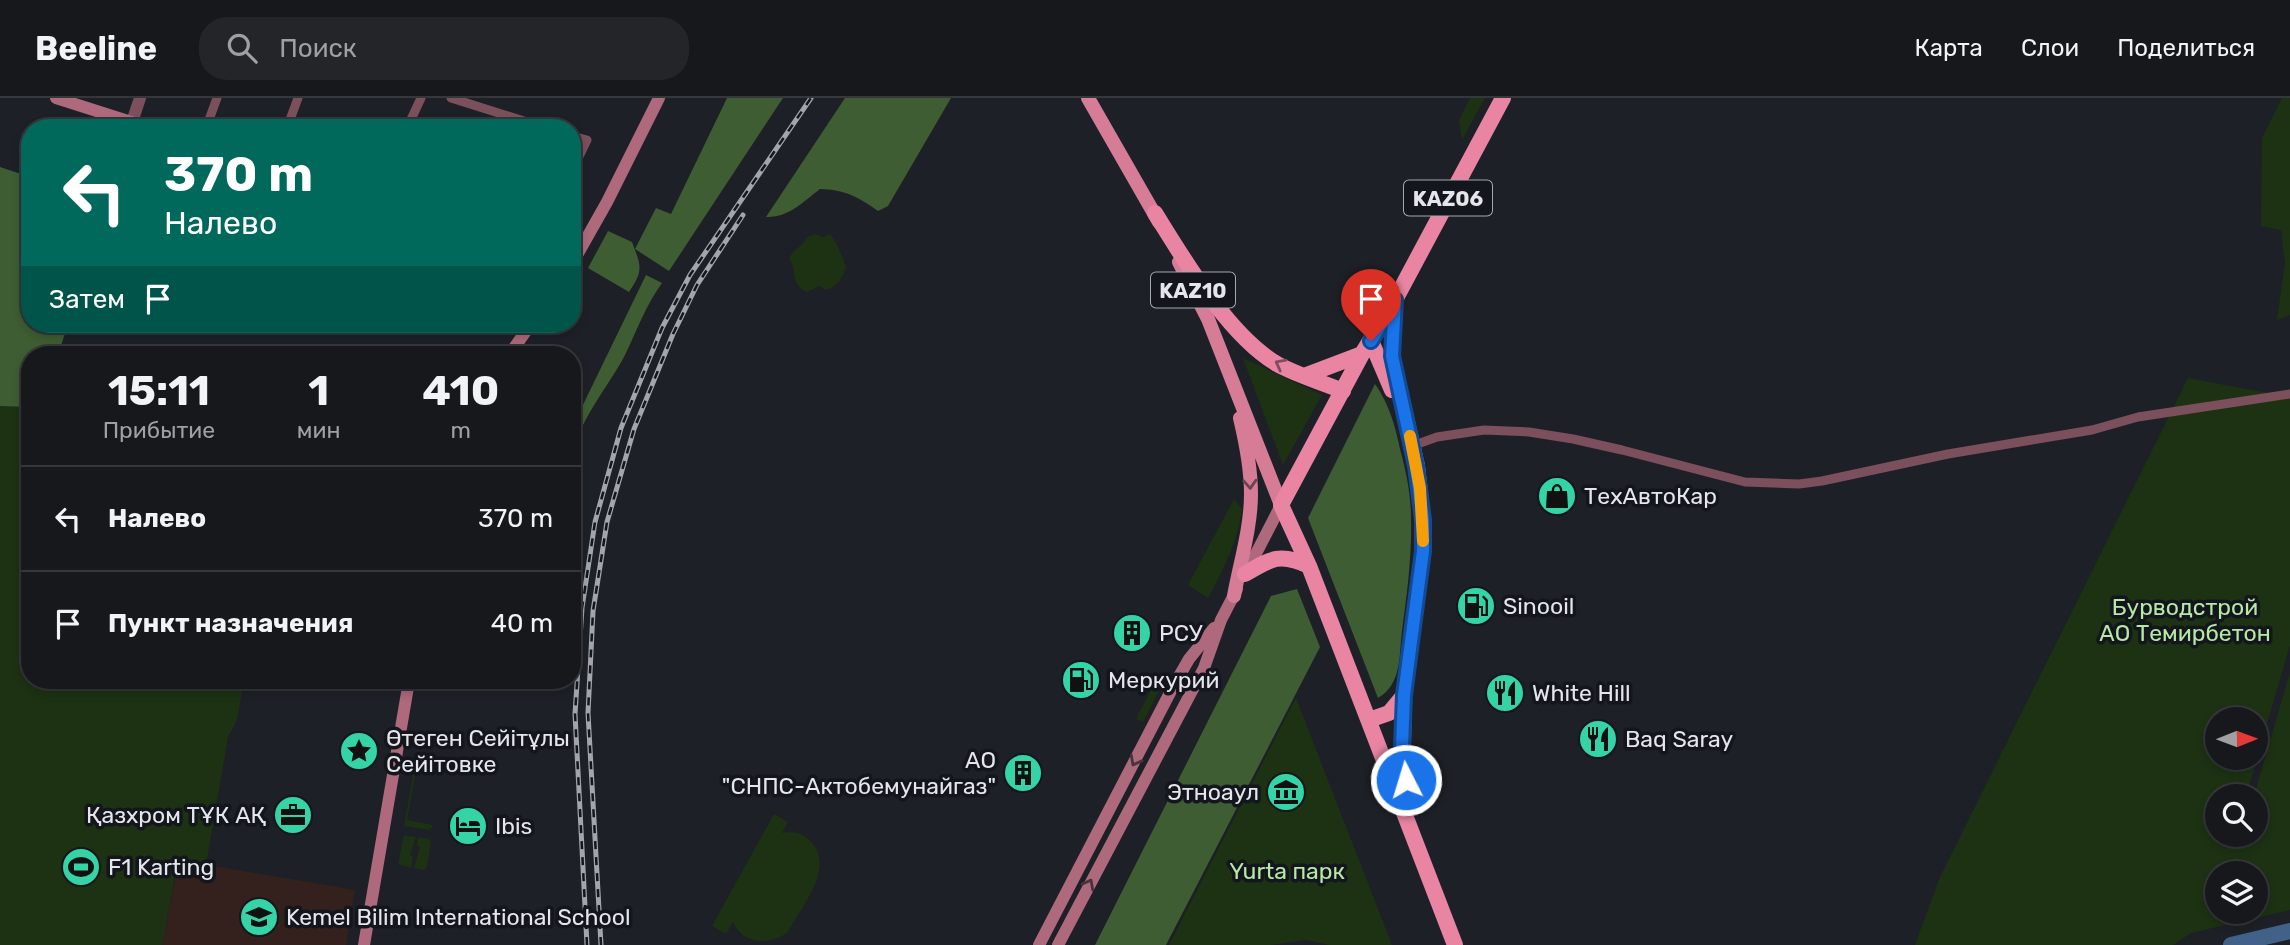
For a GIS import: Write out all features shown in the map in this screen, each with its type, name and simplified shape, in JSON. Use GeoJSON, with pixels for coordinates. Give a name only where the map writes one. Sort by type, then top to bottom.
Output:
{"type":"FeatureCollection","features":[{"type":"Feature","properties":{"kind":"highway","name":"KАZ06"},"geometry":{"type":"LineString","coordinates":[[1282,505],[1503,98]]}},
{"type":"Feature","properties":{"kind":"highway"},"geometry":{"type":"LineString","coordinates":[[1154,213],[1225,315],[1252,346],[1278,364],[1343,391]]}},
{"type":"Feature","properties":{"kind":"highway"},"geometry":{"type":"LineString","coordinates":[[1395,300],[1392,356],[1423,510],[1423,551],[1404,695],[1402,746],[1414,839]]}},
{"type":"Feature","properties":{"kind":"highway"},"geometry":{"type":"LineString","coordinates":[[1304,376],[1367,348],[1404,412]]}},
{"type":"Feature","properties":{"kind":"highway"},"geometry":{"type":"LineString","coordinates":[[1282,505],[1309,566],[1455,945]]}},
{"type":"Feature","properties":{"kind":"highway"},"geometry":{"type":"LineString","coordinates":[[1245,575],[1276,558],[1287,557],[1309,566]]}},
{"type":"Feature","properties":{"kind":"highway"},"geometry":{"type":"LineString","coordinates":[[1369,720],[1389,713],[1404,695]]}},
{"type":"Feature","properties":{"kind":"main road"},"geometry":{"type":"LineString","coordinates":[[56,98],[122,119]]}},
{"type":"Feature","properties":{"kind":"main road"},"geometry":{"type":"LineString","coordinates":[[581,247],[659,98]]}},
{"type":"Feature","properties":{"kind":"main road"},"geometry":{"type":"LineString","coordinates":[[651,117],[667,98]]}},
{"type":"Feature","properties":{"kind":"main road","name":"KAZ10"},"geometry":{"type":"LineString","coordinates":[[1088,98],[1154,213],[1208,319],[1282,505]]}},
{"type":"Feature","properties":{"kind":"main road"},"geometry":{"type":"LineString","coordinates":[[1228,369],[1249,460],[1251,495],[1248,528],[1234,596]]}},
{"type":"Feature","properties":{"kind":"main road"},"geometry":{"type":"LineString","coordinates":[[1058,945],[1203,668],[1221,620],[1282,505]]}},
{"type":"Feature","properties":{"kind":"main road"},"geometry":{"type":"LineString","coordinates":[[1039,945],[1189,659],[1221,620]]}},
{"type":"Feature","properties":{"kind":"main road"},"geometry":{"type":"LineString","coordinates":[[364,945],[408,689]]}},
{"type":"Feature","properties":{"kind":"main road"},"geometry":{"type":"LineString","coordinates":[[1148,736],[1164,744]]}},
{"type":"Feature","properties":{"kind":"main road"},"geometry":{"type":"LineString","coordinates":[[1099,829],[1114,837]]}},
{"type":"Feature","properties":{"kind":"street"},"geometry":{"type":"LineString","coordinates":[[133,119],[140,98]]}},
{"type":"Feature","properties":{"kind":"street"},"geometry":{"type":"LineString","coordinates":[[209,119],[217,98]]}},
{"type":"Feature","properties":{"kind":"street"},"geometry":{"type":"LineString","coordinates":[[290,119],[298,98]]}},
{"type":"Feature","properties":{"kind":"street"},"geometry":{"type":"LineString","coordinates":[[411,119],[421,98]]}},
{"type":"Feature","properties":{"kind":"street"},"geometry":{"type":"LineString","coordinates":[[451,98],[518,119]]}},
{"type":"Feature","properties":{"kind":"street"},"geometry":{"type":"LineString","coordinates":[[581,138],[587,140],[581,152]]}},
{"type":"Feature","properties":{"kind":"street"},"geometry":{"type":"LineString","coordinates":[[1412,446],[1437,437],[1484,430],[1529,432],[1622,450],[1745,482],[1799,484],[1948,454],[2092,430],[2138,417],[2290,394]]}},
{"type":"Feature","properties":{"kind":"shaded area","name":"Kemel Bilim International School"},"geometry":{"type":"Polygon","coordinates":[[[179,860],[355,890],[346,945],[162,945],[179,860]]]}},
{"type":"Feature","properties":{"kind":"green space"},"geometry":{"type":"Polygon","coordinates":[[[727,98],[783,98],[669,271],[635,249],[656,208],[671,214],[727,98]]]}},
{"type":"Feature","properties":{"kind":"green space"},"geometry":{"type":"Polygon","coordinates":[[[845,98],[951,98],[888,206],[878,211],[850,195],[820,189],[788,212],[766,217],[845,98]]]}},
{"type":"Feature","properties":{"kind":"green space"},"geometry":{"type":"Polygon","coordinates":[[[1470,98],[1485,98],[1462,140],[1459,120],[1470,98]]]}},
{"type":"Feature","properties":{"kind":"green space"},"geometry":{"type":"Polygon","coordinates":[[[2282,98],[2290,98],[2290,315],[2277,320],[2285,263],[2281,230],[2261,226],[2262,138],[2282,98]]]}},
{"type":"Feature","properties":{"kind":"green space"},"geometry":{"type":"Polygon","coordinates":[[[0,167],[21,174],[21,333],[65,333],[61,346],[21,346],[21,407],[0,406],[0,167]]]}},
{"type":"Feature","properties":{"kind":"green space"},"geometry":{"type":"Polygon","coordinates":[[[608,231],[632,242],[640,268],[629,292],[588,268],[608,231]]]}},
{"type":"Feature","properties":{"kind":"green space"},"geometry":{"type":"Polygon","coordinates":[[[815,234],[823,237],[830,234],[846,267],[834,286],[826,290],[819,286],[807,292],[798,285],[789,258],[807,237],[815,234]]]}},
{"type":"Feature","properties":{"kind":"green space"},"geometry":{"type":"Polygon","coordinates":[[[646,275],[662,283],[646,309],[625,355],[581,429],[581,409],[646,275]]]}},
{"type":"Feature","properties":{"kind":"green space"},"geometry":{"type":"Polygon","coordinates":[[[0,285],[21,292],[21,333],[65,333],[61,346],[21,346],[21,689],[243,689],[237,720],[228,737],[206,865],[178,861],[162,945],[0,945],[0,285]]]}},
{"type":"Feature","properties":{"kind":"green space"},"geometry":{"type":"Polygon","coordinates":[[[1243,358],[1322,395],[1283,465],[1243,358]]]}},
{"type":"Feature","properties":{"kind":"green space","name":"Бурводстрой АО Темирбетон"},"geometry":{"type":"Polygon","coordinates":[[[2188,378],[2290,397],[2290,645],[2268,720],[2268,707],[2205,707],[2205,770],[2254,770],[2249,784],[2205,784],[2205,847],[2268,847],[2268,784],[2257,784],[2262,770],[2268,770],[2268,748],[2290,672],[2290,910],[2268,915],[2268,861],[2205,861],[2205,924],[2230,924],[2191,933],[2173,945],[1915,945],[1940,877],[2188,378]]]}},
{"type":"Feature","properties":{"kind":"green space"},"geometry":{"type":"Polygon","coordinates":[[[1375,384],[1388,407],[1396,432],[1408,483],[1411,518],[1409,575],[1398,669],[1391,685],[1378,698],[1308,518],[1375,384]]]}},
{"type":"Feature","properties":{"kind":"green space"},"geometry":{"type":"Polygon","coordinates":[[[1234,499],[1242,509],[1237,533],[1208,598],[1188,585],[1234,499]]]}},
{"type":"Feature","properties":{"kind":"green space"},"geometry":{"type":"Polygon","coordinates":[[[1297,589],[1320,647],[1166,945],[1095,945],[1271,596],[1297,589]]]}},
{"type":"Feature","properties":{"kind":"green space"},"geometry":{"type":"Polygon","coordinates":[[[1154,684],[1161,687],[1143,722],[1136,719],[1154,684]]]}},
{"type":"Feature","properties":{"kind":"green space","name":"Yurta парк"},"geometry":{"type":"Polygon","coordinates":[[[1296,698],[1392,945],[1329,945],[1306,940],[1270,945],[1169,945],[1296,698]]]}},
{"type":"Feature","properties":{"kind":"green space"},"geometry":{"type":"Polygon","coordinates":[[[414,770],[407,820],[433,825],[430,830],[404,826],[414,770]]]}},
{"type":"Feature","properties":{"kind":"green space"},"geometry":{"type":"Polygon","coordinates":[[[774,814],[788,822],[782,833],[802,835],[812,843],[820,864],[818,876],[787,933],[772,940],[757,941],[743,935],[733,922],[726,934],[712,926],[774,814]]]}},
{"type":"Feature","properties":{"kind":"green space"},"geometry":{"type":"Polygon","coordinates":[[[404,835],[416,837],[410,855],[413,856],[411,868],[398,864],[404,835]]]}},
{"type":"Feature","properties":{"kind":"green space"},"geometry":{"type":"Polygon","coordinates":[[[418,837],[431,841],[427,867],[424,870],[414,868],[420,847],[417,846],[418,837]]]}},
{"type":"Feature","properties":{"kind":"waterway"},"geometry":{"type":"LineString","coordinates":[[2231,945],[2290,931]]}},
{"type":"Feature","properties":{"kind":"railway"},"geometry":{"type":"LineString","coordinates":[[581,623],[595,522],[621,428],[662,328],[690,275],[811,98]]}},
{"type":"Feature","properties":{"kind":"railway"},"geometry":{"type":"LineString","coordinates":[[601,945],[588,713],[593,611],[607,522],[634,429],[673,334],[697,285],[743,215]]}},
{"type":"Feature","properties":{"kind":"railway"},"geometry":{"type":"LineString","coordinates":[[577,689],[575,714],[587,945]]}},
{"type":"Feature","properties":{"kind":"slow traffic"},"geometry":{"type":"LineString","coordinates":[[1410,436],[1420,488],[1423,541]]}},
{"type":"Feature","properties":{"kind":"place","name":"ТехАвтоКар"},"geometry":{"type":"Point","coordinates":[1557,496]}},
{"type":"Feature","properties":{"kind":"place","name":"Sinooil"},"geometry":{"type":"Point","coordinates":[1476,606]}},
{"type":"Feature","properties":{"kind":"place","name":"РСУ"},"geometry":{"type":"Point","coordinates":[1132,633]}},
{"type":"Feature","properties":{"kind":"place","name":"Меркурий"},"geometry":{"type":"Point","coordinates":[1081,680]}},
{"type":"Feature","properties":{"kind":"place","name":"White Hill"},"geometry":{"type":"Point","coordinates":[1505,693]}},
{"type":"Feature","properties":{"kind":"place","name":"Baq Saray"},"geometry":{"type":"Point","coordinates":[1598,739]}},
{"type":"Feature","properties":{"kind":"place","name":"Өтеген Сейітұлы Сейітовке"},"geometry":{"type":"Point","coordinates":[359,751]}},
{"type":"Feature","properties":{"kind":"place","name":"АО \"СНПС-Актобемунайгаз\""},"geometry":{"type":"Point","coordinates":[1023,773]}},
{"type":"Feature","properties":{"kind":"place","name":"Этноаул"},"geometry":{"type":"Point","coordinates":[1286,792]}},
{"type":"Feature","properties":{"kind":"place","name":"Қазхром ТҰК АҚ"},"geometry":{"type":"Point","coordinates":[293,815]}},
{"type":"Feature","properties":{"kind":"place","name":"Ibis"},"geometry":{"type":"Point","coordinates":[468,826]}},
{"type":"Feature","properties":{"kind":"place","name":"F1 Karting"},"geometry":{"type":"Point","coordinates":[81,867]}},
{"type":"Feature","properties":{"kind":"place","name":"Kemel Bilim International School"},"geometry":{"type":"Point","coordinates":[259,917]}},
{"type":"Feature","properties":{"kind":"route"},"geometry":{"type":"LineString","coordinates":[[1371,341],[1395,300],[1392,356],[1423,510],[1423,551],[1404,695],[1402,746],[1406,780]]}}]}
